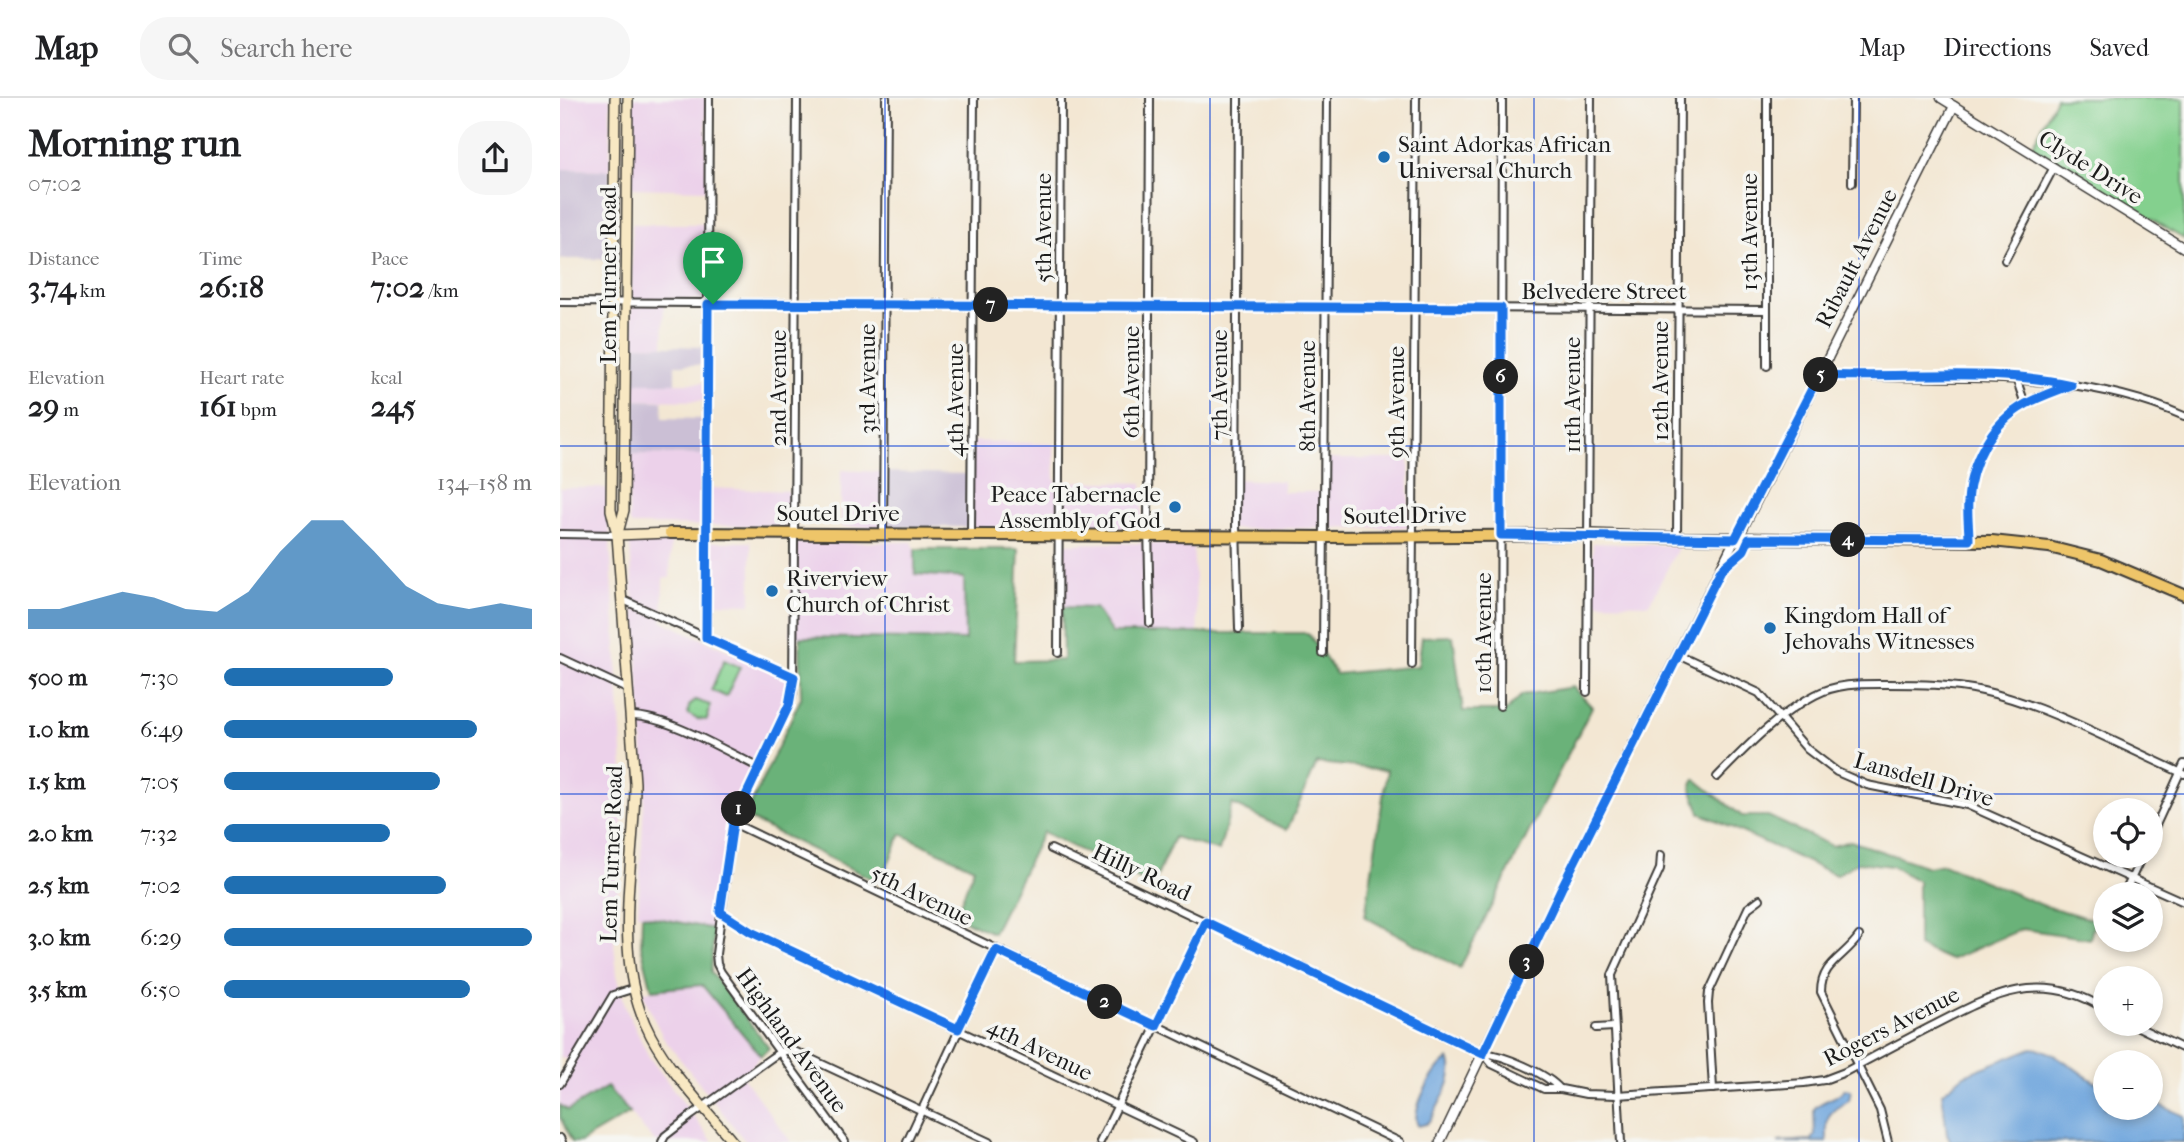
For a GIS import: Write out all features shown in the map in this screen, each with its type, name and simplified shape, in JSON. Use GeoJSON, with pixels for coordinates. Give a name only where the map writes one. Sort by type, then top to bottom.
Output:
{"type":"FeatureCollection","features":[{"type":"Feature","properties":{"kind":"main road","name":"Lem Turner Road"},"geometry":{"type":"LineString","coordinates":[[615,98],[611,510],[617,535],[631,716],[635,820],[627,943],[632,989],[651,1037],[733,1142]]}},
{"type":"Feature","properties":{"kind":"main road","name":"Lem Turner Road"},"geometry":{"type":"LineString","coordinates":[[617,535],[624,510],[628,98]]}},
{"type":"Feature","properties":{"kind":"main road","name":"Soutel Drive"},"geometry":{"type":"LineString","coordinates":[[617,535],[1589,535],[1969,540],[2023,543],[2077,553],[2134,572],[2184,595]]}},
{"type":"Feature","properties":{"kind":"street"},"geometry":{"type":"LineString","coordinates":[[706,638],[709,98]]}},
{"type":"Feature","properties":{"kind":"street","name":"2nd Avenue"},"geometry":{"type":"LineString","coordinates":[[794,677],[797,98]]}},
{"type":"Feature","properties":{"kind":"street","name":"3rd Avenue"},"geometry":{"type":"LineString","coordinates":[[883,534],[886,98]]}},
{"type":"Feature","properties":{"kind":"street","name":"4th Avenue"},"geometry":{"type":"LineString","coordinates":[[971,535],[974,98]]}},
{"type":"Feature","properties":{"kind":"street","name":"5th Avenue"},"geometry":{"type":"LineString","coordinates":[[1058,653],[1061,98]]}},
{"type":"Feature","properties":{"kind":"street","name":"6th Avenue"},"geometry":{"type":"LineString","coordinates":[[1150,98],[1150,624]]}},
{"type":"Feature","properties":{"kind":"street","name":"7th Avenue"},"geometry":{"type":"LineString","coordinates":[[1238,98],[1239,629]]}},
{"type":"Feature","properties":{"kind":"street","name":"8th Avenue"},"geometry":{"type":"LineString","coordinates":[[1323,653],[1327,98]]}},
{"type":"Feature","properties":{"kind":"street","name":"9th Avenue"},"geometry":{"type":"LineString","coordinates":[[1412,664],[1416,98]]}},
{"type":"Feature","properties":{"kind":"street","name":"10th Avenue"},"geometry":{"type":"LineString","coordinates":[[1500,706],[1502,98]]}},
{"type":"Feature","properties":{"kind":"street","name":"11th Avenue"},"geometry":{"type":"LineString","coordinates":[[1587,692],[1591,98]]}},
{"type":"Feature","properties":{"kind":"street","name":"12th Avenue"},"geometry":{"type":"LineString","coordinates":[[1677,538],[1680,98]]}},
{"type":"Feature","properties":{"kind":"street","name":"13th Avenue"},"geometry":{"type":"LineString","coordinates":[[1767,98],[1767,366]]}},
{"type":"Feature","properties":{"kind":"street"},"geometry":{"type":"LineString","coordinates":[[1852,183],[1853,98]]}},
{"type":"Feature","properties":{"kind":"street","name":"Clyde Drive"},"geometry":{"type":"LineString","coordinates":[[1941,98],[2184,248]]}},
{"type":"Feature","properties":{"kind":"street","name":"Ribault Avenue"},"geometry":{"type":"LineString","coordinates":[[1440,1142],[1561,889],[1954,106]]}},
{"type":"Feature","properties":{"kind":"street"},"geometry":{"type":"LineString","coordinates":[[2004,260],[2054,167]]}},
{"type":"Feature","properties":{"kind":"street","name":"Belvedere Street"},"geometry":{"type":"LineString","coordinates":[[560,302],[1767,310]]}},
{"type":"Feature","properties":{"kind":"street"},"geometry":{"type":"LineString","coordinates":[[1819,375],[2052,381],[2129,396],[2184,416]]}},
{"type":"Feature","properties":{"kind":"street"},"geometry":{"type":"LineString","coordinates":[[2016,378],[2025,404]]}},
{"type":"Feature","properties":{"kind":"street"},"geometry":{"type":"LineString","coordinates":[[1969,540],[1968,503],[1975,467],[1983,447],[2005,419],[2025,404],[2071,385]]}},
{"type":"Feature","properties":{"kind":"street"},"geometry":{"type":"LineString","coordinates":[[560,534],[617,535]]}},
{"type":"Feature","properties":{"kind":"street"},"geometry":{"type":"LineString","coordinates":[[1721,570],[1744,550],[1749,539]]}},
{"type":"Feature","properties":{"kind":"street"},"geometry":{"type":"LineString","coordinates":[[621,599],[794,677]]}},
{"type":"Feature","properties":{"kind":"street","name":"Lansdell Drive"},"geometry":{"type":"LineString","coordinates":[[1678,655],[1759,693],[1807,749],[1823,763],[1855,781],[1967,805],[2184,902]]}},
{"type":"Feature","properties":{"kind":"street"},"geometry":{"type":"LineString","coordinates":[[560,658],[629,691]]}},
{"type":"Feature","properties":{"kind":"street","name":"Highland Avenue"},"geometry":{"type":"LineString","coordinates":[[794,677],[789,705],[733,823],[720,912],[717,964],[845,1142]]}},
{"type":"Feature","properties":{"kind":"street"},"geometry":{"type":"LineString","coordinates":[[1717,777],[1781,718],[1814,695],[1840,685],[1932,684],[2007,697],[2035,707],[2182,774]]}},
{"type":"Feature","properties":{"kind":"street"},"geometry":{"type":"LineString","coordinates":[[631,716],[646,716],[674,727],[758,766]]}},
{"type":"Feature","properties":{"kind":"street"},"geometry":{"type":"LineString","coordinates":[[2163,812],[2182,774],[2184,764]]}},
{"type":"Feature","properties":{"kind":"street","name":"5th Avenue"},"geometry":{"type":"LineString","coordinates":[[733,823],[1400,1142]]}},
{"type":"Feature","properties":{"kind":"street","name":"Hilly Road"},"geometry":{"type":"LineString","coordinates":[[1051,849],[1483,1054]]}},
{"type":"Feature","properties":{"kind":"street"},"geometry":{"type":"LineString","coordinates":[[1621,1142],[1612,975],[1660,869],[1661,855]]}},
{"type":"Feature","properties":{"kind":"street"},"geometry":{"type":"LineString","coordinates":[[2130,882],[2137,868]]}},
{"type":"Feature","properties":{"kind":"street"},"geometry":{"type":"LineString","coordinates":[[1713,1089],[1709,992],[1748,908],[1760,899]]}},
{"type":"Feature","properties":{"kind":"street","name":"4th Avenue"},"geometry":{"type":"LineString","coordinates":[[720,912],[751,932],[1194,1142]]}},
{"type":"Feature","properties":{"kind":"street"},"geometry":{"type":"LineString","coordinates":[[1100,1142],[1206,922]]}},
{"type":"Feature","properties":{"kind":"street"},"geometry":{"type":"LineString","coordinates":[[1859,936],[1850,949],[1829,965],[1821,983],[1823,1000],[1880,1110],[1888,1142]]}},
{"type":"Feature","properties":{"kind":"street"},"geometry":{"type":"LineString","coordinates":[[907,1142],[996,950]]}},
{"type":"Feature","properties":{"kind":"street"},"geometry":{"type":"LineString","coordinates":[[560,1084],[612,995],[632,989]]}},
{"type":"Feature","properties":{"kind":"street","name":"Rogers Avenue"},"geometry":{"type":"LineString","coordinates":[[1483,1054],[1492,1064],[1544,1089],[1586,1094],[1617,1095],[1824,1080],[1974,1004],[2008,992],[2054,990],[2093,1003]]}},
{"type":"Feature","properties":{"kind":"street"},"geometry":{"type":"LineString","coordinates":[[1595,1028],[1614,1027]]}},
{"type":"Feature","properties":{"kind":"street"},"geometry":{"type":"LineString","coordinates":[[2157,1036],[2184,1049]]}},
{"type":"Feature","properties":{"kind":"street"},"geometry":{"type":"LineString","coordinates":[[662,1142],[665,1136],[780,1052],[798,1052],[989,1142]]}},
{"type":"Feature","properties":{"kind":"street","name":"Rogers Avenue"},"geometry":{"type":"LineString","coordinates":[[1483,1054],[1496,1054],[1553,1081],[1561,1089]]}},
{"type":"Feature","properties":{"kind":"shaded area"},"geometry":{"type":"Polygon","coordinates":[[[560,98],[610,98],[610,170],[560,169],[560,98]]]}},
{"type":"Feature","properties":{"kind":"shaded area"},"geometry":{"type":"Polygon","coordinates":[[[632,98],[706,98],[706,190],[632,188],[632,98]]]}},
{"type":"Feature","properties":{"kind":"shaded area"},"geometry":{"type":"Polygon","coordinates":[[[560,169],[610,170],[610,259],[560,259],[560,169]]]}},
{"type":"Feature","properties":{"kind":"shaded area"},"geometry":{"type":"Polygon","coordinates":[[[632,224],[705,224],[705,300],[664,299],[663,346],[631,345],[632,224]]]}},
{"type":"Feature","properties":{"kind":"shaded area"},"geometry":{"type":"Polygon","coordinates":[[[631,345],[705,347],[705,365],[675,365],[675,383],[630,383],[631,345]]]}},
{"type":"Feature","properties":{"kind":"shaded area"},"geometry":{"type":"Polygon","coordinates":[[[630,383],[705,383],[705,401],[630,400],[630,383]]]}},
{"type":"Feature","properties":{"kind":"shaded area"},"geometry":{"type":"Polygon","coordinates":[[[629,400],[662,401],[663,418],[704,419],[704,455],[629,454],[629,400]]]}},
{"type":"Feature","properties":{"kind":"shaded area"},"geometry":{"type":"Polygon","coordinates":[[[968,441],[1054,444],[1055,481],[1142,483],[1142,529],[968,527],[968,441]]]}},
{"type":"Feature","properties":{"kind":"shaded area"},"geometry":{"type":"Polygon","coordinates":[[[629,454],[704,455],[704,488],[789,491],[790,526],[632,525],[629,521],[629,454]]]}},
{"type":"Feature","properties":{"kind":"shaded area"},"geometry":{"type":"Polygon","coordinates":[[[1321,459],[1409,459],[1409,527],[1230,529],[1231,479],[1283,481],[1283,492],[1321,492],[1321,459]]]}},
{"type":"Feature","properties":{"kind":"shaded area"},"geometry":{"type":"Polygon","coordinates":[[[841,470],[881,472],[880,527],[841,527],[841,470]]]}},
{"type":"Feature","properties":{"kind":"shaded area"},"geometry":{"type":"Polygon","coordinates":[[[881,472],[969,474],[968,527],[880,527],[881,472]]]}},
{"type":"Feature","properties":{"kind":"shaded area"},"geometry":{"type":"Polygon","coordinates":[[[560,488],[607,488],[623,770],[622,831],[614,944],[617,975],[626,1009],[649,1057],[713,1142],[655,1142],[607,1087],[568,1110],[560,1105],[560,1076],[569,1061],[560,1056],[560,488]]]}},
{"type":"Feature","properties":{"kind":"shaded area"},"geometry":{"type":"Polygon","coordinates":[[[671,540],[670,578],[663,578],[662,621],[789,678],[789,690],[729,822],[714,929],[638,914],[645,783],[630,545],[633,541],[671,540]]]}},
{"type":"Feature","properties":{"kind":"shaded area"},"geometry":{"type":"Polygon","coordinates":[[[709,542],[751,542],[751,604],[709,603],[709,542]]]}},
{"type":"Feature","properties":{"kind":"shaded area"},"geometry":{"type":"Polygon","coordinates":[[[912,542],[915,549],[916,574],[964,577],[966,640],[790,637],[792,543],[912,542]]]}},
{"type":"Feature","properties":{"kind":"shaded area"},"geometry":{"type":"Polygon","coordinates":[[[1593,543],[1679,546],[1649,604],[1592,603],[1593,543]]]}},
{"type":"Feature","properties":{"kind":"shaded area"},"geometry":{"type":"Polygon","coordinates":[[[1063,544],[1193,544],[1198,633],[1111,633],[1095,608],[1062,607],[1063,544]]]}},
{"type":"Feature","properties":{"kind":"shaded area"},"geometry":{"type":"Polygon","coordinates":[[[702,985],[761,1056],[742,1076],[791,1142],[746,1142],[664,1039],[643,992],[702,985]]]}},
{"type":"Feature","properties":{"kind":"green space"},"geometry":{"type":"Polygon","coordinates":[[[2056,98],[2184,98],[2184,239],[2032,147],[2056,98]]]}},
{"type":"Feature","properties":{"kind":"green space"},"geometry":{"type":"Polygon","coordinates":[[[915,549],[1019,549],[1014,661],[1063,660],[1062,607],[1095,608],[1112,633],[1308,633],[1336,674],[1418,666],[1422,637],[1453,636],[1463,711],[1506,711],[1522,695],[1573,687],[1592,707],[1460,968],[1365,917],[1387,770],[1317,763],[1287,830],[1232,804],[1219,851],[1174,837],[1153,886],[1043,832],[993,933],[955,917],[974,868],[901,834],[880,883],[745,817],[801,698],[800,637],[965,640],[964,578],[915,574],[915,549]]]}},
{"type":"Feature","properties":{"kind":"green space"},"geometry":{"type":"Polygon","coordinates":[[[724,660],[740,667],[726,697],[711,690],[724,660]]]}},
{"type":"Feature","properties":{"kind":"green space"},"geometry":{"type":"Polygon","coordinates":[[[695,700],[710,705],[707,720],[688,714],[689,706],[695,700]]]}},
{"type":"Feature","properties":{"kind":"green space"},"geometry":{"type":"Polygon","coordinates":[[[1695,779],[1742,816],[1768,816],[1832,846],[1851,841],[1928,867],[1943,864],[2042,905],[2093,919],[2090,939],[2022,929],[1950,960],[1918,946],[1918,881],[1891,866],[1858,862],[1836,875],[1700,813],[1691,787],[1695,779]]]}},
{"type":"Feature","properties":{"kind":"green space"},"geometry":{"type":"Polygon","coordinates":[[[642,915],[714,929],[711,972],[769,1048],[761,1056],[702,985],[652,990],[641,946],[642,915]]]}},
{"type":"Feature","properties":{"kind":"green space"},"geometry":{"type":"Polygon","coordinates":[[[607,1087],[630,1113],[580,1142],[572,1142],[560,1117],[560,1105],[568,1110],[607,1087]]]}},
{"type":"Feature","properties":{"kind":"water"},"geometry":{"type":"Polygon","coordinates":[[[2032,1048],[2042,1050],[2061,1059],[2093,1081],[2093,1120],[2163,1120],[2163,1106],[2184,1116],[2184,1142],[1951,1142],[1947,1134],[1942,1093],[1964,1075],[2032,1048]]]}},
{"type":"Feature","properties":{"kind":"water"},"geometry":{"type":"Polygon","coordinates":[[[1449,1059],[1451,1073],[1446,1089],[1431,1119],[1418,1126],[1416,1119],[1420,1100],[1430,1079],[1449,1059]]]}},
{"type":"Feature","properties":{"kind":"water"},"geometry":{"type":"Polygon","coordinates":[[[1844,1089],[1851,1090],[1849,1100],[1831,1112],[1827,1126],[1827,1142],[1778,1142],[1812,1140],[1815,1135],[1814,1109],[1844,1089]]]}},
{"type":"Feature","properties":{"kind":"place","name":"Saint Adorkas African Universal Church"},"geometry":{"type":"Point","coordinates":[1384,157]}},
{"type":"Feature","properties":{"kind":"place","name":"Peace Tabernacle Assembly of God"},"geometry":{"type":"Point","coordinates":[1175,507]}},
{"type":"Feature","properties":{"kind":"place","name":"Riverview Church of Christ"},"geometry":{"type":"Point","coordinates":[772,591]}},
{"type":"Feature","properties":{"kind":"place","name":"Kingdom Hall of Jehovahs Witnesses"},"geometry":{"type":"Point","coordinates":[1770,628]}},
{"type":"Feature","properties":{"kind":"route"},"geometry":{"type":"LineString","coordinates":[[708,304],[713,304],[1501,308],[1501,535],[1735,539],[1819,375],[1981,376],[2071,385],[2025,404],[2005,419],[1983,447],[1970,485],[1969,540],[1749,539],[1744,550],[1721,570],[1561,889],[1483,1054],[1206,922],[1156,1026],[996,950],[958,1029],[751,932],[720,912],[733,823],[789,705],[794,677],[706,638],[708,304]]}}]}
